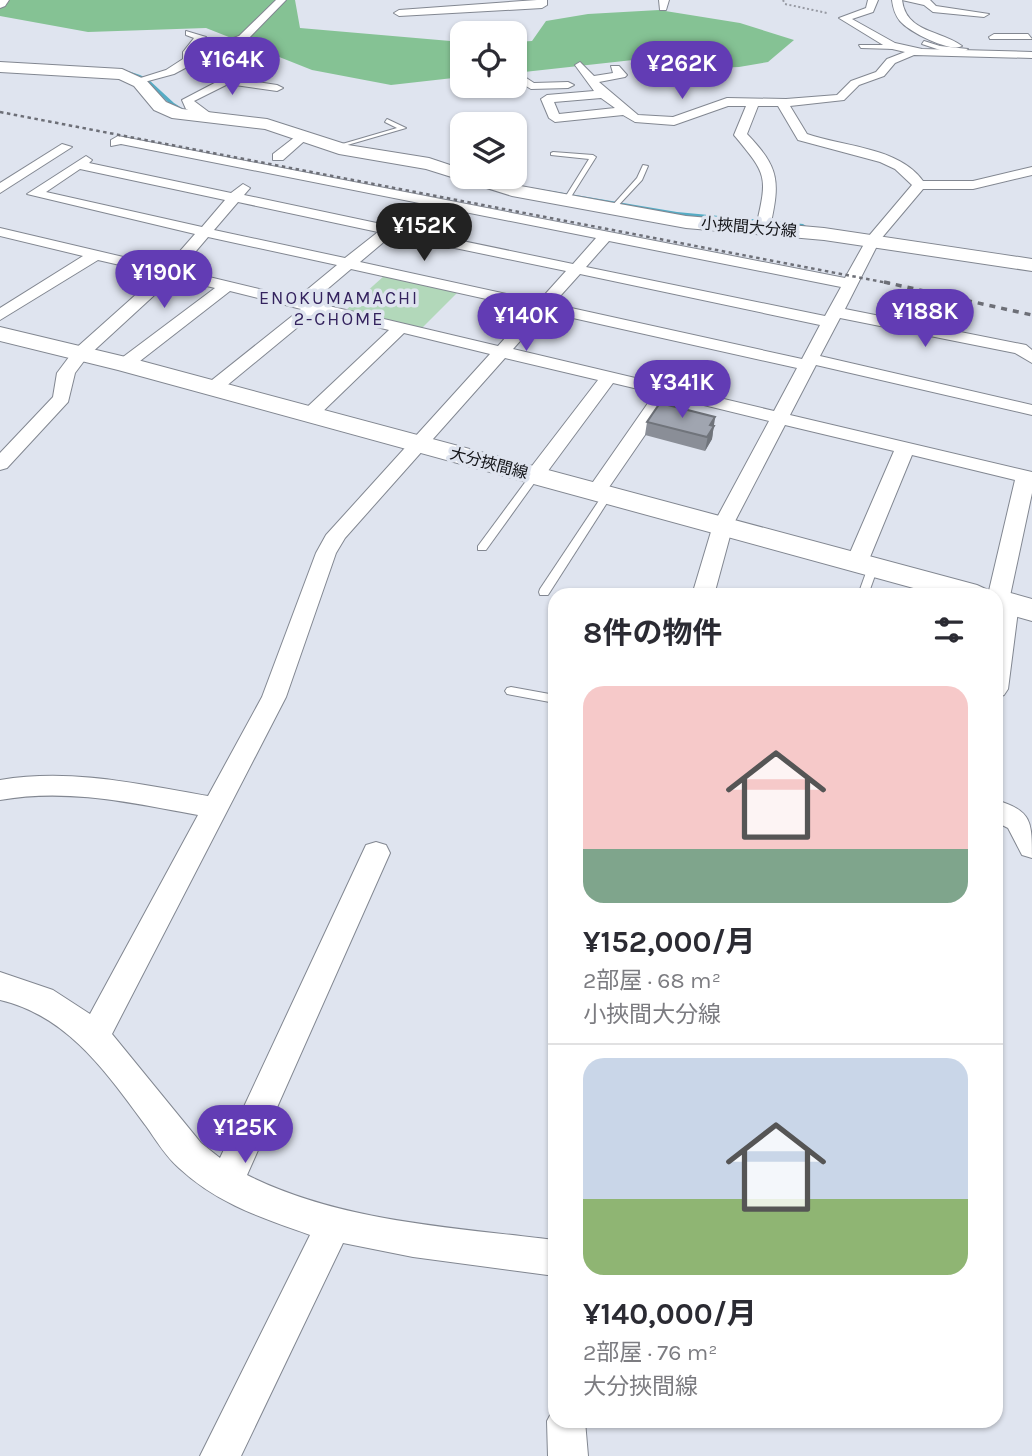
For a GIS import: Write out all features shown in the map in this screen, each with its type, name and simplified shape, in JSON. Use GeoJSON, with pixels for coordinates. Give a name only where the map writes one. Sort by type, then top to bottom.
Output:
{"type":"FeatureCollection","features":[{"type":"Feature","properties":{"kind":"main road"},"geometry":{"type":"LineString","coordinates":[[0,67],[111,72],[144,79],[165,109],[201,117],[261,123],[335,147],[429,164],[450,171]]}},
{"type":"Feature","properties":{"kind":"main road","name":"小挾間大分線"},"geometry":{"type":"LineString","coordinates":[[509,189],[686,222],[763,227],[873,240],[1032,265]]}},
{"type":"Feature","properties":{"kind":"main road","name":"大分挾間線"},"geometry":{"type":"LineString","coordinates":[[0,334],[124,364],[952,588]]}},
{"type":"Feature","properties":{"kind":"street"},"geometry":{"type":"LineString","coordinates":[[144,79],[177,69],[188,60],[243,38],[281,0]]}},
{"type":"Feature","properties":{"kind":"street"},"geometry":{"type":"LineString","coordinates":[[422,0],[398,8],[411,15],[467,8],[542,5],[542,0]]}},
{"type":"Feature","properties":{"kind":"street"},"geometry":{"type":"LineString","coordinates":[[844,18],[872,8],[873,0]]}},
{"type":"Feature","properties":{"kind":"street"},"geometry":{"type":"LineString","coordinates":[[897,0],[898,13],[911,25],[968,50]]}},
{"type":"Feature","properties":{"kind":"street"},"geometry":{"type":"LineString","coordinates":[[907,0],[927,2],[933,9],[984,13]]}},
{"type":"Feature","properties":{"kind":"street"},"geometry":{"type":"LineString","coordinates":[[466,21],[467,8]]}},
{"type":"Feature","properties":{"kind":"street"},"geometry":{"type":"LineString","coordinates":[[844,18],[895,47],[1032,53]]}},
{"type":"Feature","properties":{"kind":"street"},"geometry":{"type":"LineString","coordinates":[[188,60],[188,52],[201,37],[190,33]]}},
{"type":"Feature","properties":{"kind":"street"},"geometry":{"type":"LineString","coordinates":[[993,37],[1028,37]]}},
{"type":"Feature","properties":{"kind":"street"},"geometry":{"type":"LineString","coordinates":[[1015,37],[1032,53]]}},
{"type":"Feature","properties":{"kind":"street"},"geometry":{"type":"LineString","coordinates":[[580,65],[603,94],[635,118],[674,121],[722,103],[841,98],[855,83],[884,71],[898,57],[921,47]]}},
{"type":"Feature","properties":{"kind":"street"},"geometry":{"type":"LineString","coordinates":[[215,49],[255,56]]}},
{"type":"Feature","properties":{"kind":"street"},"geometry":{"type":"LineString","coordinates":[[527,81],[534,86],[591,82],[621,75],[615,68]]}},
{"type":"Feature","properties":{"kind":"street"},"geometry":{"type":"LineString","coordinates":[[201,117],[204,113],[188,104],[188,100],[226,80],[277,88]]}},
{"type":"Feature","properties":{"kind":"street"},"geometry":{"type":"LineString","coordinates":[[603,94],[547,99],[555,118],[625,111]]}},
{"type":"Feature","properties":{"kind":"street"},"geometry":{"type":"LineString","coordinates":[[753,100],[749,119],[740,135],[759,152],[772,178],[763,227]]}},
{"type":"Feature","properties":{"kind":"street"},"geometry":{"type":"LineString","coordinates":[[783,102],[794,129],[802,137],[888,161],[912,174],[919,185]]}},
{"type":"Feature","properties":{"kind":"street"},"geometry":{"type":"LineString","coordinates":[[278,158],[304,136]]}},
{"type":"Feature","properties":{"kind":"street"},"geometry":{"type":"LineString","coordinates":[[115,143],[118,141],[264,168],[850,284]]}},
{"type":"Feature","properties":{"kind":"street"},"geometry":{"type":"LineString","coordinates":[[0,189],[66,147]]}},
{"type":"Feature","properties":{"kind":"street"},"geometry":{"type":"LineString","coordinates":[[1032,358],[1020,349],[576,270],[232,198],[82,163],[34,194],[541,309],[1032,410]]}},
{"type":"Feature","properties":{"kind":"street"},"geometry":{"type":"LineString","coordinates":[[0,464],[62,398],[66,373],[81,353],[170,273],[232,198],[264,168]]}},
{"type":"Feature","properties":{"kind":"street"},"geometry":{"type":"LineString","coordinates":[[706,588],[723,525],[873,240],[890,216],[919,185],[973,185],[1032,171]]}},
{"type":"Feature","properties":{"kind":"street"},"geometry":{"type":"LineString","coordinates":[[213,388],[347,265],[424,201]]}},
{"type":"Feature","properties":{"kind":"street"},"geometry":{"type":"LineString","coordinates":[[0,232],[1029,477],[1003,597]]}},
{"type":"Feature","properties":{"kind":"street"},"geometry":{"type":"LineString","coordinates":[[94,1037],[274,697],[326,553],[336,535],[605,237]]}},
{"type":"Feature","properties":{"kind":"street"},"geometry":{"type":"LineString","coordinates":[[0,315],[95,255]]}},
{"type":"Feature","properties":{"kind":"street"},"geometry":{"type":"LineString","coordinates":[[124,364],[227,286]]}},
{"type":"Feature","properties":{"kind":"street"},"geometry":{"type":"LineString","coordinates":[[10,292],[30,296]]}},
{"type":"Feature","properties":{"kind":"street"},"geometry":{"type":"LineString","coordinates":[[310,414],[400,328]]}},
{"type":"Feature","properties":{"kind":"street"},"geometry":{"type":"LineString","coordinates":[[535,475],[609,377]]}},
{"type":"Feature","properties":{"kind":"street"},"geometry":{"type":"LineString","coordinates":[[601,493],[666,391]]}},
{"type":"Feature","properties":{"kind":"street"},"geometry":{"type":"LineString","coordinates":[[865,564],[905,448]]}},
{"type":"Feature","properties":{"kind":"street"},"geometry":{"type":"LineString","coordinates":[[0,790],[23,785],[57,783],[217,808]]}},
{"type":"Feature","properties":{"kind":"street"},"geometry":{"type":"LineString","coordinates":[[1003,813],[1017,820],[1032,847]]}},
{"type":"Feature","properties":{"kind":"street"},"geometry":{"type":"LineString","coordinates":[[225,1185],[376,853]]}},
{"type":"Feature","properties":{"kind":"street"},"geometry":{"type":"LineString","coordinates":[[0,986],[37,997],[64,1011],[94,1037],[189,1155],[225,1185],[266,1203],[334,1224],[548,1257]]}},
{"type":"Feature","properties":{"kind":"street"},"geometry":{"type":"LineString","coordinates":[[220,1456],[334,1224]]}},
{"type":"Feature","properties":{"kind":"street"},"geometry":{"type":"LineString","coordinates":[[566,1428],[568,1456]]}},
{"type":"Feature","properties":{"kind":"lane"},"geometry":{"type":"LineString","coordinates":[[861,46],[895,47]]}},
{"type":"Feature","properties":{"kind":"lane"},"geometry":{"type":"LineString","coordinates":[[335,147],[403,128],[387,121]]}},
{"type":"Feature","properties":{"kind":"lane"},"geometry":{"type":"LineString","coordinates":[[553,154],[593,158],[567,199]]}},
{"type":"Feature","properties":{"kind":"lane"},"geometry":{"type":"LineString","coordinates":[[613,208],[640,179],[645,166]]}},
{"type":"Feature","properties":{"kind":"lane"},"geometry":{"type":"LineString","coordinates":[[482,548],[535,475]]}},
{"type":"Feature","properties":{"kind":"lane"},"geometry":{"type":"LineString","coordinates":[[544,592],[601,493]]}},
{"type":"Feature","properties":{"kind":"lane"},"geometry":{"type":"LineString","coordinates":[[863,588],[865,564]]}},
{"type":"Feature","properties":{"kind":"lane"},"geometry":{"type":"LineString","coordinates":[[510,691],[548,698]]}},
{"type":"Feature","properties":{"kind":"path"},"geometry":{"type":"LineString","coordinates":[[783,0],[785,4],[844,18]]}},
{"type":"Feature","properties":{"kind":"green space"},"geometry":{"type":"Polygon","coordinates":[[[0,0],[295,0],[300,28],[450,41],[450,78],[391,85],[312,70],[206,28],[88,32],[0,16],[0,0]]]}},
{"type":"Feature","properties":{"kind":"green space"},"geometry":{"type":"Polygon","coordinates":[[[659,10],[740,23],[794,40],[768,62],[739,67],[664,70],[633,60],[527,72],[527,41],[532,41],[546,21],[588,14],[659,10]]]}},
{"type":"Feature","properties":{"kind":"green space"},"geometry":{"type":"Polygon","coordinates":[[[384,276],[458,292],[421,329],[345,311],[384,276]]]}},
{"type":"Feature","properties":{"kind":"building"},"geometry":{"type":"Polygon","coordinates":[[[660,403],[715,417],[710,425],[714,426],[707,437],[647,422],[660,403]]]}},
{"type":"Feature","properties":{"kind":"waterway"},"geometry":{"type":"LineString","coordinates":[[113,70],[128,72],[146,80],[183,110]]}},
{"type":"Feature","properties":{"kind":"waterway"},"geometry":{"type":"LineString","coordinates":[[266,120],[307,132]]}},
{"type":"Feature","properties":{"kind":"waterway"},"geometry":{"type":"LineString","coordinates":[[530,188],[677,214],[803,226]]}},
{"type":"Feature","properties":{"kind":"railway"},"geometry":{"type":"LineString","coordinates":[[0,112],[893,284]]}},
{"type":"Feature","properties":{"kind":"railway"},"geometry":{"type":"LineString","coordinates":[[884,282],[893,284]]}},
{"type":"Feature","properties":{"kind":"railway"},"geometry":{"type":"LineString","coordinates":[[893,284],[1032,315]]}},
{"type":"Feature","properties":{"kind":"district","name":"ENOKUMAMACHI 2-CHOME"},"geometry":{"type":"Point","coordinates":[339,308]}}]}
